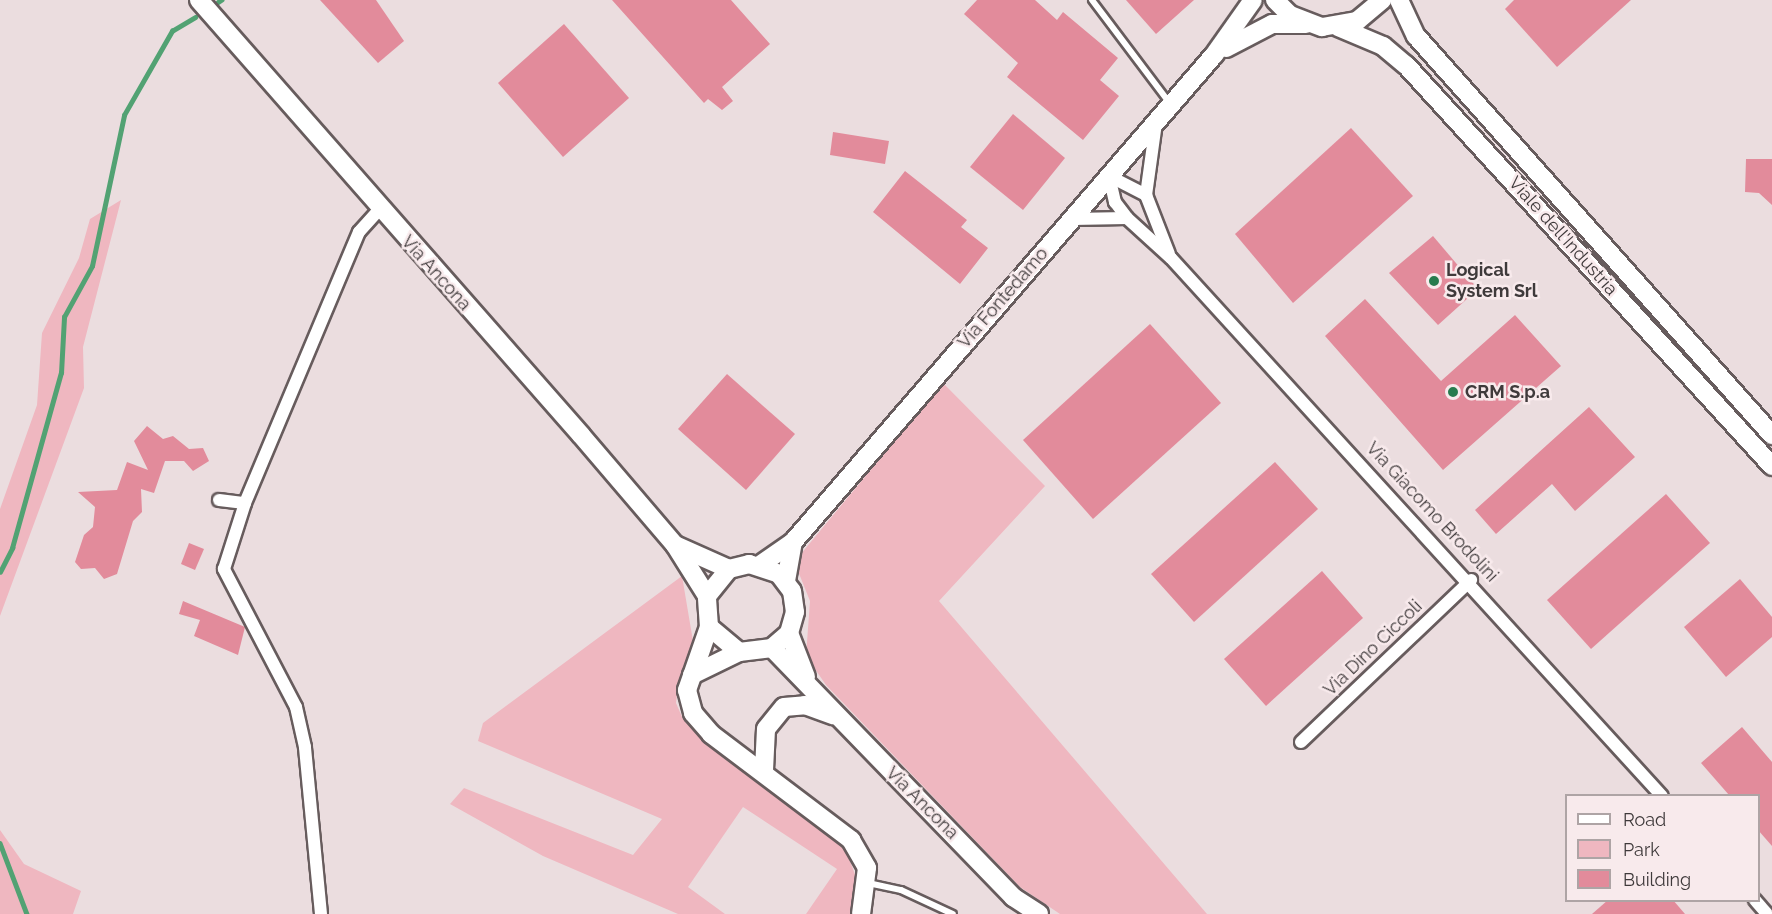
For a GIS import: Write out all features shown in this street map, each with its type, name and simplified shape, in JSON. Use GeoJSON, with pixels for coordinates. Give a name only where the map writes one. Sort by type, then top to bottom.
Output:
{"type":"FeatureCollection","features":[{"type":"Feature","properties":{"kind":"main road","name":"Via Ancona"},"geometry":{"type":"LineString","coordinates":[[199,0],[379,210],[675,545],[707,596],[709,627]]}},
{"type":"Feature","properties":{"kind":"main road","name":"Via Fontedamo"},"geometry":{"type":"LineString","coordinates":[[760,565],[793,542],[1214,55],[1253,0]]}},
{"type":"Feature","properties":{"kind":"main road"},"geometry":{"type":"LineString","coordinates":[[1275,0],[1306,24]]}},
{"type":"Feature","properties":{"kind":"main road"},"geometry":{"type":"LineString","coordinates":[[1338,27],[1357,21],[1382,0]]}},
{"type":"Feature","properties":{"kind":"main road","name":"Viale dell'Industria"},"geometry":{"type":"LineString","coordinates":[[1399,0],[1416,36],[1772,435]]}},
{"type":"Feature","properties":{"kind":"main road","name":"Via Fontedamo"},"geometry":{"type":"LineString","coordinates":[[1214,55],[1257,29],[1306,24],[1338,27]]}},
{"type":"Feature","properties":{"kind":"main road","name":"Viale dell'Industria"},"geometry":{"type":"LineString","coordinates":[[1338,27],[1383,46],[1406,64],[1772,466]]}},
{"type":"Feature","properties":{"kind":"main road"},"geometry":{"type":"LineString","coordinates":[[707,596],[729,569],[760,565],[786,582],[793,542]]}},
{"type":"Feature","properties":{"kind":"main road","name":"Via Ancona"},"geometry":{"type":"LineString","coordinates":[[675,545],[729,569]]}},
{"type":"Feature","properties":{"kind":"main road","name":"Via Ancona"},"geometry":{"type":"LineString","coordinates":[[786,582],[795,612],[789,633],[810,687]]}},
{"type":"Feature","properties":{"kind":"main road"},"geometry":{"type":"LineString","coordinates":[[739,652],[709,627],[687,690],[693,712],[711,734],[764,770],[851,840],[867,868],[868,883],[861,914]]}},
{"type":"Feature","properties":{"kind":"main road"},"geometry":{"type":"LineString","coordinates":[[692,675],[739,652],[772,648],[789,633]]}},
{"type":"Feature","properties":{"kind":"main road","name":"Via Ancona"},"geometry":{"type":"LineString","coordinates":[[772,648],[1013,897],[1038,914]]}},
{"type":"Feature","properties":{"kind":"main road"},"geometry":{"type":"LineString","coordinates":[[764,770],[766,729],[784,707],[805,705],[837,717]]}},
{"type":"Feature","properties":{"kind":"street","name":"Via Giacomo Brodolini"},"geometry":{"type":"LineString","coordinates":[[1156,122],[1146,195],[1171,258]]}},
{"type":"Feature","properties":{"kind":"street"},"geometry":{"type":"LineString","coordinates":[[1109,176],[1146,195]]}},
{"type":"Feature","properties":{"kind":"street","name":"Via Giacomo Brodolini"},"geometry":{"type":"LineString","coordinates":[[1109,176],[1115,202],[1127,218],[1171,258],[1471,580],[1661,794]]}},
{"type":"Feature","properties":{"kind":"street"},"geometry":{"type":"LineString","coordinates":[[321,914],[306,747],[296,707],[224,569],[246,503],[359,232],[379,210]]}},
{"type":"Feature","properties":{"kind":"street"},"geometry":{"type":"LineString","coordinates":[[1072,219],[1127,218]]}},
{"type":"Feature","properties":{"kind":"street"},"geometry":{"type":"LineString","coordinates":[[219,500],[246,503]]}},
{"type":"Feature","properties":{"kind":"street","name":"Via Dino Ciccoli"},"geometry":{"type":"LineString","coordinates":[[1301,742],[1471,580]]}},
{"type":"Feature","properties":{"kind":"street"},"geometry":{"type":"LineString","coordinates":[[1757,902],[1767,914]]}},
{"type":"Feature","properties":{"kind":"lane"},"geometry":{"type":"LineString","coordinates":[[1092,0],[1171,105]]}},
{"type":"Feature","properties":{"kind":"lane"},"geometry":{"type":"LineString","coordinates":[[868,883],[901,890],[953,914]]}},
{"type":"Feature","properties":{"kind":"green space"},"geometry":{"type":"Polygon","coordinates":[[[121,200],[83,347],[84,388],[0,616],[0,509],[37,405],[42,333],[79,258],[90,219],[121,200]]]}},
{"type":"Feature","properties":{"kind":"green space"},"geometry":{"type":"Polygon","coordinates":[[[943,383],[1045,486],[939,601],[1207,914],[1060,914],[1020,887],[826,685],[806,656],[810,601],[798,571],[800,555],[943,383]]]}},
{"type":"Feature","properties":{"kind":"green space"},"geometry":{"type":"Polygon","coordinates":[[[682,576],[694,647],[678,684],[676,703],[683,719],[844,844],[858,883],[850,914],[806,914],[837,869],[743,807],[688,887],[725,914],[678,914],[543,856],[450,804],[464,788],[633,855],[662,819],[478,741],[483,723],[682,576]]]}},
{"type":"Feature","properties":{"kind":"green space"},"geometry":{"type":"Polygon","coordinates":[[[0,830],[24,864],[81,891],[73,914],[0,914],[0,830]]]}},
{"type":"Feature","properties":{"kind":"building"},"geometry":{"type":"Polygon","coordinates":[[[320,0],[376,0],[404,41],[378,63],[320,0]]]}},
{"type":"Feature","properties":{"kind":"building"},"geometry":{"type":"Polygon","coordinates":[[[612,0],[731,0],[770,44],[722,87],[733,101],[722,110],[708,99],[704,103],[612,0]]]}},
{"type":"Feature","properties":{"kind":"building"},"geometry":{"type":"Polygon","coordinates":[[[977,0],[1035,0],[1057,20],[1063,12],[1118,58],[1100,80],[1119,96],[1083,140],[1007,77],[1018,63],[964,14],[977,0]]]}},
{"type":"Feature","properties":{"kind":"building"},"geometry":{"type":"Polygon","coordinates":[[[1126,0],[1194,0],[1156,34],[1126,0]]]}},
{"type":"Feature","properties":{"kind":"building"},"geometry":{"type":"Polygon","coordinates":[[[1514,0],[1631,0],[1557,67],[1505,9],[1514,0]]]}},
{"type":"Feature","properties":{"kind":"building"},"geometry":{"type":"Polygon","coordinates":[[[564,24],[629,98],[563,157],[498,83],[564,24]]]}},
{"type":"Feature","properties":{"kind":"building"},"geometry":{"type":"Polygon","coordinates":[[[1013,114],[1065,158],[1023,210],[970,167],[1013,114]]]}},
{"type":"Feature","properties":{"kind":"building"},"geometry":{"type":"Polygon","coordinates":[[[1351,128],[1413,196],[1293,303],[1235,234],[1351,128]]]}},
{"type":"Feature","properties":{"kind":"building"},"geometry":{"type":"Polygon","coordinates":[[[833,132],[889,141],[885,164],[830,155],[833,132]]]}},
{"type":"Feature","properties":{"kind":"building"},"geometry":{"type":"Polygon","coordinates":[[[1746,159],[1772,159],[1772,205],[1759,193],[1745,192],[1746,159]]]}},
{"type":"Feature","properties":{"kind":"building"},"geometry":{"type":"Polygon","coordinates":[[[905,171],[967,220],[961,227],[988,248],[960,284],[873,212],[905,171]]]}},
{"type":"Feature","properties":{"kind":"building","name":"Logical System Srl"},"geometry":{"type":"Polygon","coordinates":[[[1433,236],[1478,289],[1438,325],[1389,273],[1433,236]]]}},
{"type":"Feature","properties":{"kind":"building","name":"CRM S.p.a"},"geometry":{"type":"Polygon","coordinates":[[[1365,299],[1441,381],[1515,315],[1561,366],[1443,470],[1325,336],[1365,299]]]}},
{"type":"Feature","properties":{"kind":"building"},"geometry":{"type":"Polygon","coordinates":[[[1150,324],[1221,403],[1093,519],[1023,440],[1150,324]]]}},
{"type":"Feature","properties":{"kind":"building"},"geometry":{"type":"Polygon","coordinates":[[[727,374],[795,434],[746,490],[678,429],[727,374]]]}},
{"type":"Feature","properties":{"kind":"building"},"geometry":{"type":"Polygon","coordinates":[[[1589,407],[1635,457],[1575,511],[1552,484],[1496,534],[1475,510],[1589,407]]]}},
{"type":"Feature","properties":{"kind":"building"},"geometry":{"type":"Polygon","coordinates":[[[147,426],[163,439],[173,436],[189,449],[203,448],[209,461],[193,471],[184,461],[165,461],[154,493],[141,489],[142,512],[133,521],[117,574],[104,579],[95,568],[81,569],[75,562],[84,535],[93,527],[95,507],[78,492],[117,490],[127,462],[148,470],[134,441],[147,426]]]}},
{"type":"Feature","properties":{"kind":"building"},"geometry":{"type":"Polygon","coordinates":[[[1275,462],[1318,509],[1194,622],[1151,574],[1275,462]]]}},
{"type":"Feature","properties":{"kind":"building"},"geometry":{"type":"Polygon","coordinates":[[[1666,494],[1710,543],[1591,649],[1547,600],[1666,494]]]}},
{"type":"Feature","properties":{"kind":"building"},"geometry":{"type":"Polygon","coordinates":[[[189,543],[204,549],[195,570],[181,564],[189,543]]]}},
{"type":"Feature","properties":{"kind":"building"},"geometry":{"type":"Polygon","coordinates":[[[1322,571],[1363,618],[1266,706],[1224,659],[1322,571]]]}},
{"type":"Feature","properties":{"kind":"building"},"geometry":{"type":"Polygon","coordinates":[[[1740,579],[1772,617],[1772,637],[1726,677],[1684,627],[1740,579]]]}},
{"type":"Feature","properties":{"kind":"building"},"geometry":{"type":"Polygon","coordinates":[[[183,601],[245,627],[238,655],[194,636],[200,620],[179,614],[183,601]]]}},
{"type":"Feature","properties":{"kind":"building"},"geometry":{"type":"Polygon","coordinates":[[[1742,727],[1772,762],[1772,846],[1760,832],[1760,794],[1728,794],[1701,763],[1742,727]]]}},
{"type":"Feature","properties":{"kind":"building"},"geometry":{"type":"Polygon","coordinates":[[[1606,902],[1675,902],[1685,914],[1592,914],[1606,902]]]}},
{"type":"Feature","properties":{"kind":"waterway"},"geometry":{"type":"LineString","coordinates":[[0,572],[12,548],[61,373],[64,317],[92,266],[124,115],[172,31],[195,17]]}},
{"type":"Feature","properties":{"kind":"waterway"},"geometry":{"type":"LineString","coordinates":[[0,843],[27,914]]}},
{"type":"Feature","properties":{"kind":"place","name":"Logical System Srl"},"geometry":{"type":"Point","coordinates":[1434,281]}},
{"type":"Feature","properties":{"kind":"place","name":"CRM S.p.a"},"geometry":{"type":"Point","coordinates":[1453,392]}}]}
